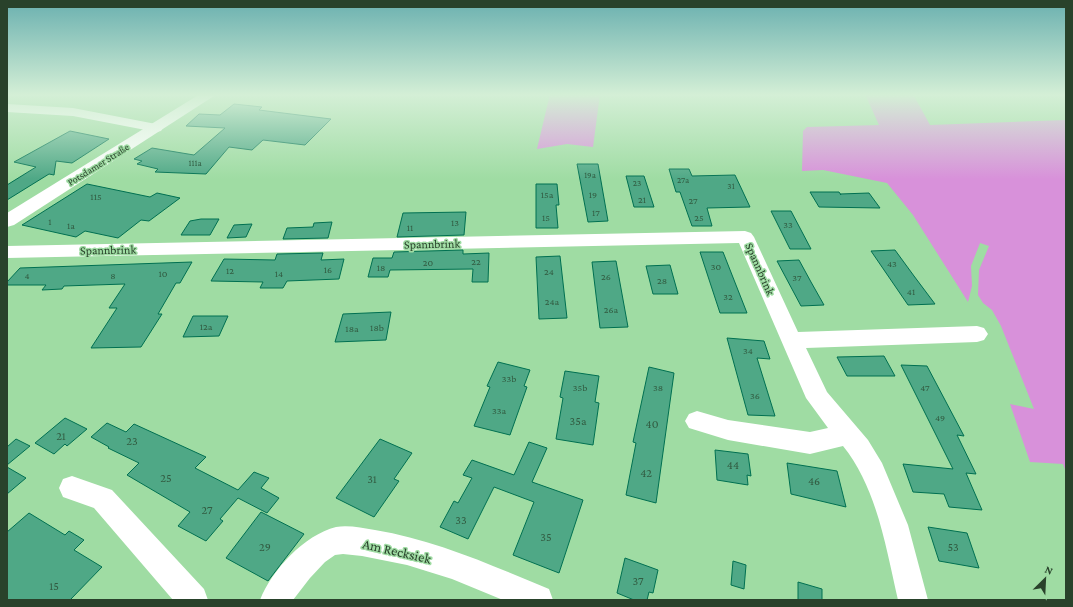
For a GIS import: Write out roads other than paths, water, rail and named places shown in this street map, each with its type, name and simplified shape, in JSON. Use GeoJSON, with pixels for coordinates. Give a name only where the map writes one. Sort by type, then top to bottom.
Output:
{"type":"FeatureCollection","features":[{"type":"Feature","properties":{"kind":"street"},"geometry":{"type":"LineString","coordinates":[[127,122],[156,128]]}},
{"type":"Feature","properties":{"kind":"street","name":"Potsdamer Straße"},"geometry":{"type":"LineString","coordinates":[[7,221],[165,122]]}},
{"type":"Feature","properties":{"kind":"street","name":"Spannbrink"},"geometry":{"type":"LineString","coordinates":[[7,252],[745,237],[818,398],[863,453],[878,482],[906,569],[914,600]]}},
{"type":"Feature","properties":{"kind":"street"},"geometry":{"type":"LineString","coordinates":[[792,340],[977,334]]}},
{"type":"Feature","properties":{"kind":"street"},"geometry":{"type":"LineString","coordinates":[[697,421],[728,430],[810,443],[847,434]]}},
{"type":"Feature","properties":{"kind":"street"},"geometry":{"type":"LineString","coordinates":[[72,488],[103,499],[193,600]]}},
{"type":"Feature","properties":{"kind":"street","name":"Am Recksiek"},"geometry":{"type":"LineString","coordinates":[[275,600],[299,569],[319,550],[332,542],[347,540],[391,547],[444,562],[538,600]]}}]}
